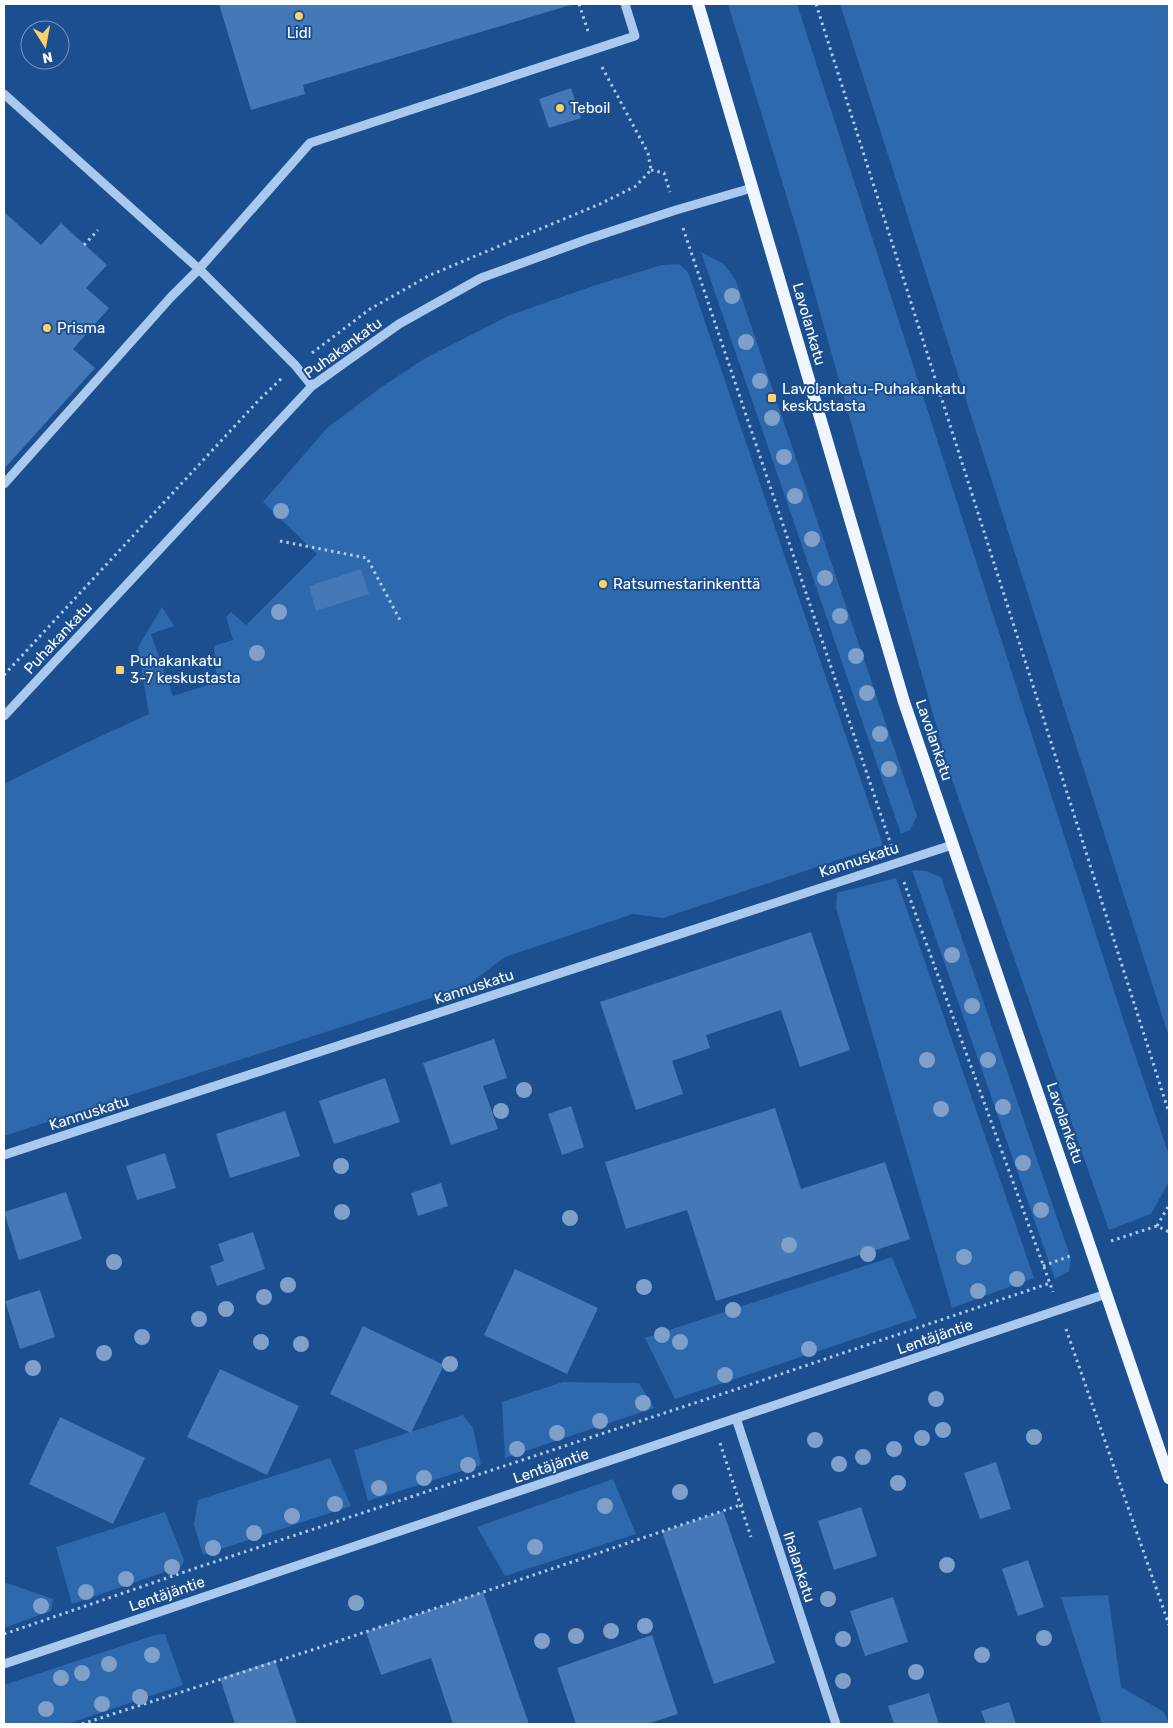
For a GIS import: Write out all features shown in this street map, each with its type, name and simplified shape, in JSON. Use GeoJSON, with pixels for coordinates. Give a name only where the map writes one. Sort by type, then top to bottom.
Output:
{"type":"FeatureCollection","features":[{"type":"Feature","properties":{"kind":"main road","name":"Lavolankatu"},"geometry":{"type":"LineString","coordinates":[[698,4],[904,702],[1169,1478]]}},
{"type":"Feature","properties":{"kind":"street"},"geometry":{"type":"LineString","coordinates":[[4,484],[171,297],[199,269],[310,143],[635,36],[625,4]]}},
{"type":"Feature","properties":{"kind":"street"},"geometry":{"type":"LineString","coordinates":[[4,94],[199,269],[295,365],[312,386]]}},
{"type":"Feature","properties":{"kind":"street","name":"Puhakankatu"},"geometry":{"type":"LineString","coordinates":[[4,716],[312,386],[399,324],[481,278],[588,239],[676,210],[752,188]]}},
{"type":"Feature","properties":{"kind":"street","name":"Kannuskatu"},"geometry":{"type":"LineString","coordinates":[[4,1155],[952,844]]}},
{"type":"Feature","properties":{"kind":"street","name":"Lentäjäntie"},"geometry":{"type":"LineString","coordinates":[[4,1664],[1106,1294]]}},
{"type":"Feature","properties":{"kind":"street","name":"Ihalankatu"},"geometry":{"type":"LineString","coordinates":[[736,1418],[836,1724]]}},
{"type":"Feature","properties":{"kind":"path"},"geometry":{"type":"LineString","coordinates":[[580,4],[593,50],[648,153],[651,170],[664,173],[897,862],[1050,1283],[1169,1625]]}},
{"type":"Feature","properties":{"kind":"path"},"geometry":{"type":"LineString","coordinates":[[816,4],[1169,1113]]}},
{"type":"Feature","properties":{"kind":"path"},"geometry":{"type":"LineString","coordinates":[[84,245],[98,230]]}},
{"type":"Feature","properties":{"kind":"path"},"geometry":{"type":"LineString","coordinates":[[280,541],[367,558],[400,620]]}},
{"type":"Feature","properties":{"kind":"path"},"geometry":{"type":"LineString","coordinates":[[1121,1237],[1157,1226],[1169,1205]]}},
{"type":"Feature","properties":{"kind":"path"},"geometry":{"type":"LineString","coordinates":[[1157,1226],[1169,1232]]}},
{"type":"Feature","properties":{"kind":"path"},"geometry":{"type":"LineString","coordinates":[[4,1634],[205,1564],[713,1397],[1050,1283]]}},
{"type":"Feature","properties":{"kind":"path"},"geometry":{"type":"LineString","coordinates":[[82,1724],[334,1643],[761,1498]]}},
{"type":"Feature","properties":{"kind":"shaded area"},"geometry":{"type":"Polygon","coordinates":[[[728,4],[797,4],[1126,1028],[1169,1155],[1169,1182],[1151,1214],[1109,1230],[949,771],[798,234],[728,4]]]}},
{"type":"Feature","properties":{"kind":"shaded area"},"geometry":{"type":"Polygon","coordinates":[[[840,4],[1169,4],[1169,1037],[840,4]]]}},
{"type":"Feature","properties":{"kind":"shaded area"},"geometry":{"type":"Polygon","coordinates":[[[701,252],[724,264],[736,281],[917,816],[910,830],[901,834],[701,252]]]}},
{"type":"Feature","properties":{"kind":"shaded area"},"geometry":{"type":"Polygon","coordinates":[[[679,264],[688,272],[883,845],[663,918],[633,914],[505,957],[465,987],[4,1136],[4,784],[149,714],[138,647],[162,607],[174,626],[151,634],[173,696],[217,682],[214,646],[233,640],[226,617],[231,612],[246,625],[317,554],[263,502],[327,428],[380,388],[424,359],[508,316],[593,286],[662,265],[679,264]]]}},
{"type":"Feature","properties":{"kind":"shaded area"},"geometry":{"type":"Polygon","coordinates":[[[912,870],[926,871],[941,877],[1071,1259],[1069,1271],[1055,1279],[912,870]]]}},
{"type":"Feature","properties":{"kind":"shaded area"},"geometry":{"type":"Polygon","coordinates":[[[896,878],[1034,1278],[952,1308],[836,908],[837,893],[896,878]]]}},
{"type":"Feature","properties":{"kind":"shaded area"},"geometry":{"type":"Polygon","coordinates":[[[892,1257],[917,1318],[675,1399],[645,1338],[892,1257]]]}},
{"type":"Feature","properties":{"kind":"shaded area"},"geometry":{"type":"Polygon","coordinates":[[[563,1382],[639,1383],[654,1408],[505,1458],[502,1402],[563,1382]]]}},
{"type":"Feature","properties":{"kind":"shaded area"},"geometry":{"type":"Polygon","coordinates":[[[463,1415],[473,1428],[481,1465],[368,1501],[354,1450],[463,1415]]]}},
{"type":"Feature","properties":{"kind":"shaded area"},"geometry":{"type":"Polygon","coordinates":[[[330,1458],[351,1506],[203,1555],[194,1525],[198,1500],[330,1458]]]}},
{"type":"Feature","properties":{"kind":"shaded area"},"geometry":{"type":"Polygon","coordinates":[[[613,1479],[636,1534],[505,1576],[477,1527],[613,1479]]]}},
{"type":"Feature","properties":{"kind":"shaded area"},"geometry":{"type":"Polygon","coordinates":[[[165,1512],[184,1560],[182,1566],[72,1604],[56,1547],[165,1512]]]}},
{"type":"Feature","properties":{"kind":"shaded area"},"geometry":{"type":"Polygon","coordinates":[[[4,1582],[53,1599],[51,1611],[4,1628],[4,1582]]]}},
{"type":"Feature","properties":{"kind":"shaded area"},"geometry":{"type":"Polygon","coordinates":[[[1108,1595],[1121,1687],[1164,1712],[1169,1724],[1102,1724],[1061,1597],[1108,1595]]]}},
{"type":"Feature","properties":{"kind":"shaded area"},"geometry":{"type":"Polygon","coordinates":[[[165,1634],[183,1685],[67,1724],[4,1724],[4,1685],[155,1635],[165,1634]]]}},
{"type":"Feature","properties":{"kind":"building"},"geometry":{"type":"Polygon","coordinates":[[[219,4],[574,4],[303,85],[305,94],[251,110],[219,4]]]}},
{"type":"Feature","properties":{"kind":"building","name":"Teboil"},"geometry":{"type":"Polygon","coordinates":[[[571,88],[581,118],[549,128],[539,99],[571,88]]]}},
{"type":"Feature","properties":{"kind":"building","name":"Prisma"},"geometry":{"type":"Polygon","coordinates":[[[4,212],[41,245],[61,223],[107,265],[86,288],[109,308],[73,349],[95,368],[4,469],[4,212]]]}},
{"type":"Feature","properties":{"kind":"building"},"geometry":{"type":"Polygon","coordinates":[[[361,569],[369,594],[316,611],[309,586],[361,569]]]}},
{"type":"Feature","properties":{"kind":"building"},"geometry":{"type":"Polygon","coordinates":[[[811,932],[850,1050],[800,1067],[781,1010],[706,1035],[710,1048],[672,1061],[683,1094],[636,1110],[600,1002],[811,932]]]}},
{"type":"Feature","properties":{"kind":"building"},"geometry":{"type":"Polygon","coordinates":[[[494,1039],[507,1078],[483,1086],[498,1129],[451,1145],[423,1063],[494,1039]]]}},
{"type":"Feature","properties":{"kind":"building"},"geometry":{"type":"Polygon","coordinates":[[[385,1078],[400,1122],[334,1144],[319,1101],[385,1078]]]}},
{"type":"Feature","properties":{"kind":"building"},"geometry":{"type":"Polygon","coordinates":[[[571,1106],[584,1147],[562,1155],[548,1114],[571,1106]]]}},
{"type":"Feature","properties":{"kind":"building"},"geometry":{"type":"Polygon","coordinates":[[[775,1108],[801,1189],[885,1162],[910,1239],[716,1301],[687,1210],[626,1229],[605,1162],[775,1108]]]}},
{"type":"Feature","properties":{"kind":"building"},"geometry":{"type":"Polygon","coordinates":[[[285,1111],[300,1156],[230,1178],[216,1134],[285,1111]]]}},
{"type":"Feature","properties":{"kind":"building"},"geometry":{"type":"Polygon","coordinates":[[[165,1153],[176,1188],[137,1200],[126,1166],[165,1153]]]}},
{"type":"Feature","properties":{"kind":"building"},"geometry":{"type":"Polygon","coordinates":[[[441,1183],[448,1206],[418,1216],[411,1193],[441,1183]]]}},
{"type":"Feature","properties":{"kind":"building"},"geometry":{"type":"Polygon","coordinates":[[[66,1192],[82,1239],[19,1260],[4,1212],[66,1192]]]}},
{"type":"Feature","properties":{"kind":"building"},"geometry":{"type":"Polygon","coordinates":[[[253,1232],[265,1269],[217,1286],[210,1266],[224,1261],[218,1244],[253,1232]]]}},
{"type":"Feature","properties":{"kind":"building"},"geometry":{"type":"Polygon","coordinates":[[[515,1269],[598,1308],[567,1374],[484,1335],[515,1269]]]}},
{"type":"Feature","properties":{"kind":"building"},"geometry":{"type":"Polygon","coordinates":[[[40,1290],[55,1337],[20,1349],[5,1301],[40,1290]]]}},
{"type":"Feature","properties":{"kind":"building"},"geometry":{"type":"Polygon","coordinates":[[[363,1326],[444,1365],[411,1433],[330,1394],[363,1326]]]}},
{"type":"Feature","properties":{"kind":"building"},"geometry":{"type":"Polygon","coordinates":[[[220,1369],[299,1406],[267,1475],[187,1437],[220,1369]]]}},
{"type":"Feature","properties":{"kind":"building"},"geometry":{"type":"Polygon","coordinates":[[[60,1417],[145,1458],[113,1524],[29,1484],[60,1417]]]}},
{"type":"Feature","properties":{"kind":"building"},"geometry":{"type":"Polygon","coordinates":[[[996,1462],[1011,1509],[980,1519],[964,1473],[996,1462]]]}},
{"type":"Feature","properties":{"kind":"building"},"geometry":{"type":"Polygon","coordinates":[[[861,1507],[877,1556],[834,1570],[818,1521],[861,1507]]]}},
{"type":"Feature","properties":{"kind":"building"},"geometry":{"type":"Polygon","coordinates":[[[723,1511],[775,1663],[714,1684],[662,1532],[723,1511]]]}},
{"type":"Feature","properties":{"kind":"building"},"geometry":{"type":"Polygon","coordinates":[[[1028,1560],[1044,1607],[1018,1616],[1002,1569],[1028,1560]]]}},
{"type":"Feature","properties":{"kind":"building"},"geometry":{"type":"Polygon","coordinates":[[[483,1592],[529,1724],[453,1724],[431,1658],[381,1675],[366,1632],[483,1592]]]}},
{"type":"Feature","properties":{"kind":"building"},"geometry":{"type":"Polygon","coordinates":[[[893,1597],[908,1642],[865,1656],[850,1611],[893,1597]]]}},
{"type":"Feature","properties":{"kind":"building"},"geometry":{"type":"Polygon","coordinates":[[[652,1635],[678,1714],[647,1724],[576,1724],[557,1668],[652,1635]]]}},
{"type":"Feature","properties":{"kind":"building"},"geometry":{"type":"Polygon","coordinates":[[[275,1660],[297,1724],[235,1724],[220,1678],[275,1660]]]}},
{"type":"Feature","properties":{"kind":"building"},"geometry":{"type":"Polygon","coordinates":[[[929,1693],[939,1724],[894,1724],[888,1706],[929,1693]]]}},
{"type":"Feature","properties":{"kind":"building"},"geometry":{"type":"Polygon","coordinates":[[[1009,1702],[1016,1724],[986,1724],[981,1711],[1009,1702]]]}},
{"type":"Feature","properties":{"kind":"place","name":"Lidl"},"geometry":{"type":"Point","coordinates":[299,16]}},
{"type":"Feature","properties":{"kind":"place","name":"Teboil"},"geometry":{"type":"Point","coordinates":[560,108]}},
{"type":"Feature","properties":{"kind":"place","name":"Prisma"},"geometry":{"type":"Point","coordinates":[47,328]}},
{"type":"Feature","properties":{"kind":"place","name":"Lavolankatu-Puhakankatu keskustasta"},"geometry":{"type":"Point","coordinates":[772,398]}},
{"type":"Feature","properties":{"kind":"place","name":"Ratsumestarinkenttä"},"geometry":{"type":"Point","coordinates":[603,584]}},
{"type":"Feature","properties":{"kind":"place","name":"Puhakankatu 3-7 keskustasta"},"geometry":{"type":"Point","coordinates":[120,670]}}]}
